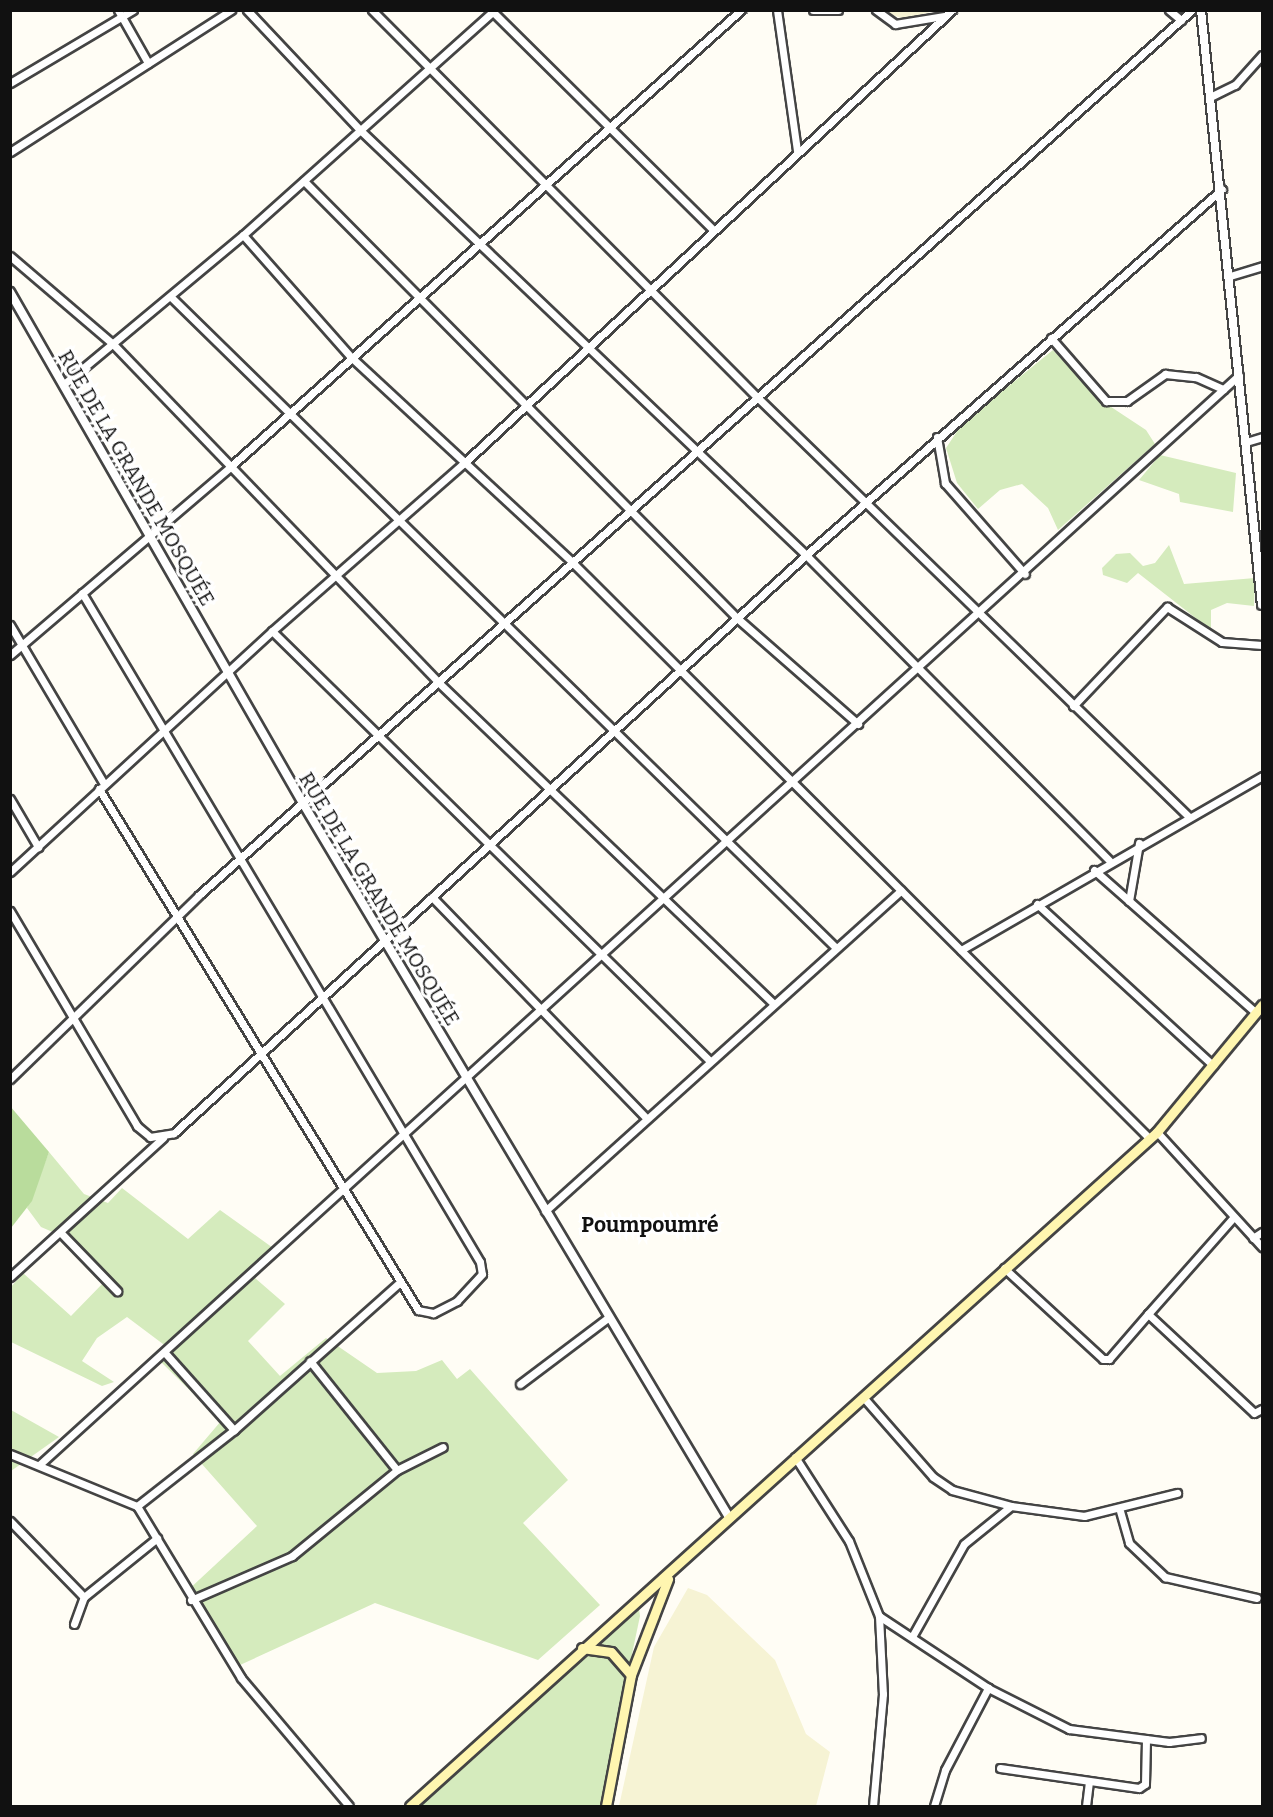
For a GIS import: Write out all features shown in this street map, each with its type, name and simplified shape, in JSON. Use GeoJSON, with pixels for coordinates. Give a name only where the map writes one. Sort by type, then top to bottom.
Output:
{"type":"FeatureCollection","features":[{"type":"Feature","properties":{"kind":"main road"},"geometry":{"type":"LineString","coordinates":[[410,1806],[582,1648],[672,1572],[795,1457],[1153,1135],[1259,1009]]}},
{"type":"Feature","properties":{"kind":"main road"},"geometry":{"type":"LineString","coordinates":[[606,1806],[631,1675],[672,1572]]}},
{"type":"Feature","properties":{"kind":"main road"},"geometry":{"type":"LineString","coordinates":[[582,1648],[611,1652],[631,1675]]}},
{"type":"Feature","properties":{"kind":"street"},"geometry":{"type":"LineString","coordinates":[[10,82],[119,14],[133,10]]}},
{"type":"Feature","properties":{"kind":"street"},"geometry":{"type":"LineString","coordinates":[[10,152],[231,10]]}},
{"type":"Feature","properties":{"kind":"street"},"geometry":{"type":"LineString","coordinates":[[247,10],[359,129],[806,555],[1109,860]]}},
{"type":"Feature","properties":{"kind":"street"},"geometry":{"type":"LineString","coordinates":[[372,10],[430,64],[545,186],[756,396],[1189,817]]}},
{"type":"Feature","properties":{"kind":"street"},"geometry":{"type":"LineString","coordinates":[[10,655],[230,468],[545,186],[606,128],[741,10]]}},
{"type":"Feature","properties":{"kind":"street"},"geometry":{"type":"LineString","coordinates":[[777,10],[797,151]]}},
{"type":"Feature","properties":{"kind":"street"},"geometry":{"type":"LineString","coordinates":[[813,10],[838,10]]}},
{"type":"Feature","properties":{"kind":"street"},"geometry":{"type":"LineString","coordinates":[[876,10],[895,24],[949,13]]}},
{"type":"Feature","properties":{"kind":"street"},"geometry":{"type":"LineString","coordinates":[[1169,10],[1181,20]]}},
{"type":"Feature","properties":{"kind":"street"},"geometry":{"type":"LineString","coordinates":[[10,1079],[178,916],[241,859],[380,737],[756,396],[1192,10]]}},
{"type":"Feature","properties":{"kind":"street"},"geometry":{"type":"LineString","coordinates":[[1201,10],[1262,604]]}},
{"type":"Feature","properties":{"kind":"street"},"geometry":{"type":"LineString","coordinates":[[64,384],[112,343],[172,298],[304,181],[430,64],[494,11],[606,128],[713,230]]}},
{"type":"Feature","properties":{"kind":"street"},"geometry":{"type":"LineString","coordinates":[[10,872],[226,672],[463,464],[797,151],[949,13]]}},
{"type":"Feature","properties":{"kind":"street"},"geometry":{"type":"LineString","coordinates":[[119,14],[148,63]]}},
{"type":"Feature","properties":{"kind":"street"},"geometry":{"type":"LineString","coordinates":[[1210,97],[1235,85],[1263,56]]}},
{"type":"Feature","properties":{"kind":"street"},"geometry":{"type":"LineString","coordinates":[[304,181],[737,618],[858,724]]}},
{"type":"Feature","properties":{"kind":"street"},"geometry":{"type":"LineString","coordinates":[[10,1277],[163,1138],[262,1053],[806,555],[868,503],[938,437],[1221,189]]}},
{"type":"Feature","properties":{"kind":"street"},"geometry":{"type":"LineString","coordinates":[[243,235],[352,358],[463,464],[572,562],[961,950],[1153,1135],[1232,1219],[1263,1247]]}},
{"type":"Feature","properties":{"kind":"street"},"geometry":{"type":"LineString","coordinates":[[10,256],[112,343],[438,682],[552,787],[661,898],[774,1004]]}},
{"type":"Feature","properties":{"kind":"street"},"geometry":{"type":"LineString","coordinates":[[1230,276],[1263,266]]}},
{"type":"Feature","properties":{"kind":"street","name":"RUE DE LA GRANDE MOSQUÉE"},"geometry":{"type":"LineString","coordinates":[[10,292],[304,805],[729,1517]]}},
{"type":"Feature","properties":{"kind":"street"},"geometry":{"type":"LineString","coordinates":[[172,298],[836,948]]}},
{"type":"Feature","properties":{"kind":"street"},"geometry":{"type":"LineString","coordinates":[[1052,338],[1106,401],[1127,401],[1165,374],[1196,377],[1223,389]]}},
{"type":"Feature","properties":{"kind":"street"},"geometry":{"type":"LineString","coordinates":[[39,1465],[166,1354],[661,898],[980,616],[1239,375]]}},
{"type":"Feature","properties":{"kind":"street"},"geometry":{"type":"LineString","coordinates":[[938,437],[945,483],[1025,574]]}},
{"type":"Feature","properties":{"kind":"street"},"geometry":{"type":"LineString","coordinates":[[1246,442],[1263,437]]}},
{"type":"Feature","properties":{"kind":"street"},"geometry":{"type":"LineString","coordinates":[[10,625],[101,787],[399,1283],[418,1310],[433,1314],[457,1301],[482,1274],[480,1262],[325,995],[82,593]]}},
{"type":"Feature","properties":{"kind":"street"},"geometry":{"type":"LineString","coordinates":[[1073,706],[1167,607],[1222,642],[1263,645]]}},
{"type":"Feature","properties":{"kind":"street"},"geometry":{"type":"LineString","coordinates":[[272,631],[492,843],[599,956],[710,1061]]}},
{"type":"Feature","properties":{"kind":"street"},"geometry":{"type":"LineString","coordinates":[[961,950],[1109,860],[1263,776]]}},
{"type":"Feature","properties":{"kind":"street"},"geometry":{"type":"LineString","coordinates":[[10,799],[38,847]]}},
{"type":"Feature","properties":{"kind":"street"},"geometry":{"type":"LineString","coordinates":[[1129,901],[1139,843]]}},
{"type":"Feature","properties":{"kind":"street"},"geometry":{"type":"LineString","coordinates":[[1094,870],[1259,1009]]}},
{"type":"Feature","properties":{"kind":"street"},"geometry":{"type":"LineString","coordinates":[[545,1211],[646,1118],[902,891]]}},
{"type":"Feature","properties":{"kind":"street"},"geometry":{"type":"LineString","coordinates":[[432,897],[646,1118]]}},
{"type":"Feature","properties":{"kind":"street"},"geometry":{"type":"LineString","coordinates":[[1037,904],[1213,1065]]}},
{"type":"Feature","properties":{"kind":"street"},"geometry":{"type":"LineString","coordinates":[[10,911],[137,1126],[163,1138]]}},
{"type":"Feature","properties":{"kind":"street"},"geometry":{"type":"LineString","coordinates":[[1004,1268],[1102,1359],[1109,1359],[1232,1219]]}},
{"type":"Feature","properties":{"kind":"street"},"geometry":{"type":"LineString","coordinates":[[1253,1238],[1263,1232]]}},
{"type":"Feature","properties":{"kind":"street"},"geometry":{"type":"LineString","coordinates":[[61,1233],[117,1291]]}},
{"type":"Feature","properties":{"kind":"street"},"geometry":{"type":"LineString","coordinates":[[137,1506],[234,1430],[399,1283]]}},
{"type":"Feature","properties":{"kind":"street"},"geometry":{"type":"LineString","coordinates":[[1148,1314],[1254,1413],[1263,1409]]}},
{"type":"Feature","properties":{"kind":"street"},"geometry":{"type":"LineString","coordinates":[[520,1384],[609,1317]]}},
{"type":"Feature","properties":{"kind":"street"},"geometry":{"type":"LineString","coordinates":[[166,1354],[234,1430]]}},
{"type":"Feature","properties":{"kind":"street"},"geometry":{"type":"LineString","coordinates":[[310,1361],[397,1470]]}},
{"type":"Feature","properties":{"kind":"street"},"geometry":{"type":"LineString","coordinates":[[863,1397],[933,1477],[952,1490],[1011,1506],[1084,1516],[1120,1511],[1177,1494]]}},
{"type":"Feature","properties":{"kind":"street"},"geometry":{"type":"LineString","coordinates":[[191,1600],[292,1556],[397,1470],[443,1447]]}},
{"type":"Feature","properties":{"kind":"street"},"geometry":{"type":"LineString","coordinates":[[10,1454],[137,1506],[191,1600],[242,1678],[349,1806]]}},
{"type":"Feature","properties":{"kind":"street"},"geometry":{"type":"LineString","coordinates":[[795,1457],[849,1541],[879,1616],[883,1694],[873,1806]]}},
{"type":"Feature","properties":{"kind":"street"},"geometry":{"type":"LineString","coordinates":[[913,1635],[964,1544],[1011,1506]]}},
{"type":"Feature","properties":{"kind":"street"},"geometry":{"type":"LineString","coordinates":[[1120,1511],[1129,1543],[1165,1576],[1257,1598]]}},
{"type":"Feature","properties":{"kind":"street"},"geometry":{"type":"LineString","coordinates":[[10,1521],[84,1597]]}},
{"type":"Feature","properties":{"kind":"street"},"geometry":{"type":"LineString","coordinates":[[74,1624],[84,1597],[157,1538]]}},
{"type":"Feature","properties":{"kind":"street"},"geometry":{"type":"LineString","coordinates":[[879,1616],[913,1635],[988,1688],[1069,1729],[1146,1739],[1202,1738]]}},
{"type":"Feature","properties":{"kind":"street"},"geometry":{"type":"LineString","coordinates":[[934,1806],[945,1770],[988,1688]]}},
{"type":"Feature","properties":{"kind":"street"},"geometry":{"type":"LineString","coordinates":[[1000,1768],[1089,1783],[1142,1787],[1146,1739]]}},
{"type":"Feature","properties":{"kind":"street"},"geometry":{"type":"LineString","coordinates":[[1086,1806],[1089,1783]]}},
{"type":"Feature","properties":{"kind":"shaded area"},"geometry":{"type":"Polygon","coordinates":[[[882,11],[934,11],[904,19],[882,11]]]}},
{"type":"Feature","properties":{"kind":"shaded area"},"geometry":{"type":"Polygon","coordinates":[[[688,1588],[707,1595],[775,1660],[806,1734],[830,1752],[816,1806],[619,1806],[654,1647],[688,1588]]]}},
{"type":"Feature","properties":{"kind":"green space"},"geometry":{"type":"Polygon","coordinates":[[[1053,350],[1099,399],[1146,430],[1155,444],[1058,530],[1048,508],[1022,484],[1000,490],[978,509],[957,483],[946,448],[962,424],[1053,350]]]}},
{"type":"Feature","properties":{"kind":"green space"},"geometry":{"type":"Polygon","coordinates":[[[1160,455],[1236,473],[1233,512],[1180,502],[1179,494],[1139,480],[1160,455]]]}},
{"type":"Feature","properties":{"kind":"green space"},"geometry":{"type":"Polygon","coordinates":[[[1169,545],[1184,584],[1255,578],[1254,606],[1227,603],[1211,610],[1211,630],[1138,573],[1127,583],[1103,575],[1102,568],[1116,554],[1130,553],[1143,566],[1155,563],[1169,545]]]}},
{"type":"Feature","properties":{"kind":"green space"},"geometry":{"type":"Polygon","coordinates":[[[10,1106],[49,1152],[32,1201],[11,1228],[10,1106]]]}},
{"type":"Feature","properties":{"kind":"green space"},"geometry":{"type":"Polygon","coordinates":[[[49,1152],[84,1194],[108,1203],[122,1188],[188,1239],[220,1210],[280,1253],[255,1278],[285,1304],[248,1341],[280,1376],[326,1338],[377,1373],[416,1371],[442,1360],[457,1379],[470,1369],[568,1480],[523,1523],[600,1605],[538,1660],[375,1603],[240,1665],[186,1592],[257,1526],[193,1454],[221,1421],[161,1362],[171,1350],[127,1317],[97,1338],[82,1361],[114,1382],[102,1386],[11,1342],[11,1287],[23,1273],[71,1316],[107,1279],[55,1233],[41,1227],[27,1208],[49,1152]]]}},
{"type":"Feature","properties":{"kind":"green space"},"geometry":{"type":"Polygon","coordinates":[[[11,1410],[59,1437],[11,1471],[11,1410]]]}},
{"type":"Feature","properties":{"kind":"green space"},"geometry":{"type":"Polygon","coordinates":[[[631,1609],[639,1609],[640,1616],[600,1806],[418,1806],[631,1609]]]}},
{"type":"Feature","properties":{"kind":"district","name":"Poumpoumré"},"geometry":{"type":"Point","coordinates":[650,1225]}}]}
